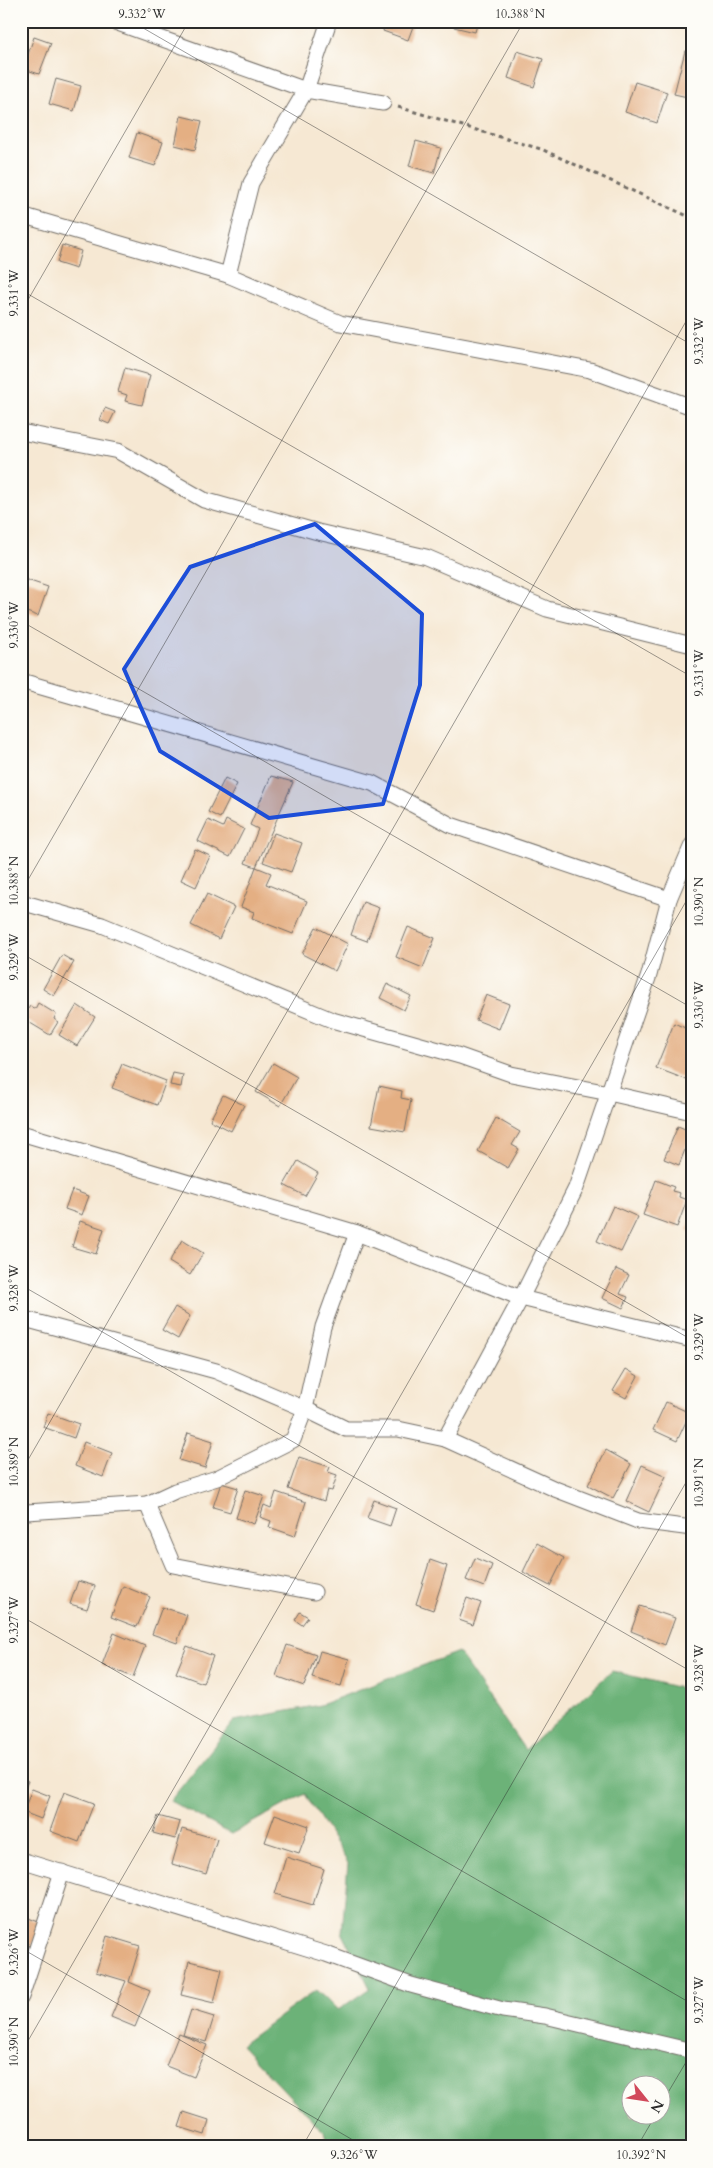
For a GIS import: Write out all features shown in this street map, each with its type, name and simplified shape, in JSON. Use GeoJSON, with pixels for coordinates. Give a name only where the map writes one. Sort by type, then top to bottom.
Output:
{"type":"FeatureCollection","features":[{"type":"Feature","properties":{"kind":"street"},"geometry":{"type":"LineString","coordinates":[[112,21],[306,90],[383,102]]}},
{"type":"Feature","properties":{"kind":"street"},"geometry":{"type":"LineString","coordinates":[[228,275],[251,183],[306,90],[329,21]]}},
{"type":"Feature","properties":{"kind":"street"},"geometry":{"type":"LineString","coordinates":[[21,215],[228,275],[340,323],[590,370],[692,407]]}},
{"type":"Feature","properties":{"kind":"street"},"geometry":{"type":"LineString","coordinates":[[21,432],[118,452],[204,500],[318,532],[426,557],[547,609],[692,645]]}},
{"type":"Feature","properties":{"kind":"street"},"geometry":{"type":"LineString","coordinates":[[21,681],[372,783],[452,825],[669,899]]}},
{"type":"Feature","properties":{"kind":"street"},"geometry":{"type":"LineString","coordinates":[[445,1439],[521,1298],[576,1188],[649,975],[669,899],[692,846]]}},
{"type":"Feature","properties":{"kind":"street"},"geometry":{"type":"LineString","coordinates":[[21,902],[102,925],[332,1020],[460,1056],[511,1074],[609,1093],[692,1112]]}},
{"type":"Feature","properties":{"kind":"street"},"geometry":{"type":"LineString","coordinates":[[21,1133],[357,1233],[521,1298],[692,1340]]}},
{"type":"Feature","properties":{"kind":"street"},"geometry":{"type":"LineString","coordinates":[[23,1512],[147,1504],[175,1491],[217,1478],[293,1440],[305,1409],[323,1327],[357,1233]]}},
{"type":"Feature","properties":{"kind":"street"},"geometry":{"type":"LineString","coordinates":[[21,1318],[216,1371],[305,1409],[346,1429],[398,1429],[445,1439],[555,1489],[638,1521],[692,1528]]}},
{"type":"Feature","properties":{"kind":"street"},"geometry":{"type":"LineString","coordinates":[[147,1504],[173,1565],[314,1592]]}},
{"type":"Feature","properties":{"kind":"street"},"geometry":{"type":"LineString","coordinates":[[21,1860],[326,1954],[411,1985],[503,2010],[545,2016],[692,2051]]}},
{"type":"Feature","properties":{"kind":"street"},"geometry":{"type":"LineString","coordinates":[[21,1997],[62,1872]]}},
{"type":"Feature","properties":{"kind":"path"},"geometry":{"type":"LineString","coordinates":[[383,102],[541,149],[692,218]]}},
{"type":"Feature","properties":{"kind":"highlighted area"},"geometry":{"type":"Polygon","coordinates":[[[315,524],[422,614],[420,685],[383,804],[269,818],[160,751],[124,669],[190,567],[315,524]]]}},
{"type":"Feature","properties":{"kind":"green space"},"geometry":{"type":"Polygon","coordinates":[[[458,1652],[525,1750],[612,1671],[692,1691],[692,2147],[328,2147],[324,2132],[241,2045],[316,1990],[338,2010],[370,1988],[342,1932],[348,1863],[305,1794],[231,1834],[170,1801],[234,1721],[320,1705],[458,1652]]]}},
{"type":"Feature","properties":{"kind":"building"},"geometry":{"type":"Polygon","coordinates":[[[386,21],[415,21],[408,40],[383,31],[386,21]]]}},
{"type":"Feature","properties":{"kind":"building"},"geometry":{"type":"Polygon","coordinates":[[[455,21],[478,21],[475,32],[454,27],[455,21]]]}},
{"type":"Feature","properties":{"kind":"building"},"geometry":{"type":"Polygon","coordinates":[[[34,37],[51,43],[39,74],[21,68],[21,55],[27,57],[34,37]]]}},
{"type":"Feature","properties":{"kind":"building"},"geometry":{"type":"Polygon","coordinates":[[[517,51],[543,59],[534,87],[508,78],[517,51]]]}},
{"type":"Feature","properties":{"kind":"building"},"geometry":{"type":"Polygon","coordinates":[[[685,51],[692,53],[692,98],[674,94],[685,51]]]}},
{"type":"Feature","properties":{"kind":"building"},"geometry":{"type":"Polygon","coordinates":[[[56,79],[81,86],[74,111],[49,104],[56,79]]]}},
{"type":"Feature","properties":{"kind":"building"},"geometry":{"type":"Polygon","coordinates":[[[635,82],[667,92],[657,123],[625,112],[635,82]]]}},
{"type":"Feature","properties":{"kind":"building"},"geometry":{"type":"Polygon","coordinates":[[[181,116],[202,121],[195,150],[175,145],[181,116]]]}},
{"type":"Feature","properties":{"kind":"building"},"geometry":{"type":"Polygon","coordinates":[[[137,133],[163,142],[155,166],[129,158],[137,133]]]}},
{"type":"Feature","properties":{"kind":"building"},"geometry":{"type":"Polygon","coordinates":[[[416,141],[441,148],[434,173],[409,166],[416,141]]]}},
{"type":"Feature","properties":{"kind":"building"},"geometry":{"type":"Polygon","coordinates":[[[62,245],[81,251],[76,269],[57,263],[62,245]]]}},
{"type":"Feature","properties":{"kind":"building"},"geometry":{"type":"Polygon","coordinates":[[[125,368],[150,375],[142,405],[125,401],[127,395],[118,392],[125,368]]]}},
{"type":"Feature","properties":{"kind":"building"},"geometry":{"type":"Polygon","coordinates":[[[105,408],[115,412],[109,424],[100,420],[105,408]]]}},
{"type":"Feature","properties":{"kind":"building"},"geometry":{"type":"Polygon","coordinates":[[[21,578],[48,587],[38,616],[21,610],[21,578]]]}},
{"type":"Feature","properties":{"kind":"building"},"geometry":{"type":"Polygon","coordinates":[[[271,776],[293,782],[256,867],[245,863],[258,829],[250,825],[271,776]]]}},
{"type":"Feature","properties":{"kind":"building"},"geometry":{"type":"Polygon","coordinates":[[[225,778],[237,784],[220,818],[208,812],[225,778]]]}},
{"type":"Feature","properties":{"kind":"building"},"geometry":{"type":"Polygon","coordinates":[[[208,820],[223,827],[226,820],[244,829],[230,857],[198,841],[208,820]]]}},
{"type":"Feature","properties":{"kind":"building"},"geometry":{"type":"Polygon","coordinates":[[[274,833],[302,843],[291,872],[263,862],[274,833]]]}},
{"type":"Feature","properties":{"kind":"building"},"geometry":{"type":"Polygon","coordinates":[[[195,849],[210,856],[196,887],[181,880],[195,849]]]}},
{"type":"Feature","properties":{"kind":"building"},"geometry":{"type":"Polygon","coordinates":[[[256,867],[271,873],[266,884],[307,901],[293,934],[252,918],[254,912],[241,907],[256,867]]]}},
{"type":"Feature","properties":{"kind":"building"},"geometry":{"type":"Polygon","coordinates":[[[207,894],[234,907],[219,939],[191,925],[207,894]]]}},
{"type":"Feature","properties":{"kind":"building"},"geometry":{"type":"Polygon","coordinates":[[[363,902],[379,908],[367,941],[351,935],[363,902]]]}},
{"type":"Feature","properties":{"kind":"building"},"geometry":{"type":"Polygon","coordinates":[[[316,927],[348,944],[335,971],[302,954],[316,927]]]}},
{"type":"Feature","properties":{"kind":"building"},"geometry":{"type":"Polygon","coordinates":[[[408,927],[435,938],[423,968],[396,957],[408,927]]]}},
{"type":"Feature","properties":{"kind":"building"},"geometry":{"type":"Polygon","coordinates":[[[62,955],[74,962],[54,996],[43,989],[62,955]]]}},
{"type":"Feature","properties":{"kind":"building"},"geometry":{"type":"Polygon","coordinates":[[[387,984],[411,996],[404,1010],[380,998],[387,984]]]}},
{"type":"Feature","properties":{"kind":"building"},"geometry":{"type":"Polygon","coordinates":[[[486,995],[509,1004],[499,1029],[476,1020],[486,995]]]}},
{"type":"Feature","properties":{"kind":"building"},"geometry":{"type":"Polygon","coordinates":[[[38,1003],[56,1014],[54,1019],[58,1022],[50,1035],[22,1018],[30,1006],[35,1009],[38,1003]]]}},
{"type":"Feature","properties":{"kind":"building"},"geometry":{"type":"Polygon","coordinates":[[[77,1005],[95,1017],[77,1046],[59,1035],[77,1005]]]}},
{"type":"Feature","properties":{"kind":"building"},"geometry":{"type":"Polygon","coordinates":[[[674,1023],[692,1031],[690,1081],[656,1068],[674,1023]]]}},
{"type":"Feature","properties":{"kind":"building"},"geometry":{"type":"Polygon","coordinates":[[[273,1063],[297,1077],[280,1106],[256,1092],[273,1063]]]}},
{"type":"Feature","properties":{"kind":"building"},"geometry":{"type":"Polygon","coordinates":[[[122,1064],[166,1081],[157,1105],[112,1088],[122,1064]]]}},
{"type":"Feature","properties":{"kind":"building"},"geometry":{"type":"Polygon","coordinates":[[[173,1073],[183,1075],[181,1087],[170,1085],[173,1073]]]}},
{"type":"Feature","properties":{"kind":"building"},"geometry":{"type":"Polygon","coordinates":[[[379,1086],[402,1091],[401,1098],[411,1100],[405,1132],[371,1126],[379,1086]]]}},
{"type":"Feature","properties":{"kind":"building"},"geometry":{"type":"Polygon","coordinates":[[[223,1095],[244,1105],[231,1131],[210,1120],[223,1095]]]}},
{"type":"Feature","properties":{"kind":"building"},"geometry":{"type":"Polygon","coordinates":[[[496,1118],[520,1132],[512,1145],[519,1149],[508,1168],[478,1151],[496,1118]]]}},
{"type":"Feature","properties":{"kind":"building"},"geometry":{"type":"Polygon","coordinates":[[[678,1126],[692,1132],[679,1165],[664,1159],[678,1126]]]}},
{"type":"Feature","properties":{"kind":"building"},"geometry":{"type":"Polygon","coordinates":[[[298,1161],[318,1173],[305,1196],[284,1185],[298,1161]]]}},
{"type":"Feature","properties":{"kind":"building"},"geometry":{"type":"Polygon","coordinates":[[[656,1180],[674,1187],[672,1191],[680,1193],[679,1197],[687,1200],[677,1227],[643,1215],[656,1180]]]}},
{"type":"Feature","properties":{"kind":"building"},"geometry":{"type":"Polygon","coordinates":[[[72,1190],[89,1196],[82,1215],[65,1209],[72,1190]]]}},
{"type":"Feature","properties":{"kind":"building"},"geometry":{"type":"Polygon","coordinates":[[[613,1206],[638,1217],[621,1252],[597,1241],[613,1206]]]}},
{"type":"Feature","properties":{"kind":"building"},"geometry":{"type":"Polygon","coordinates":[[[692,1217],[692,1232],[687,1230],[692,1217]]]}},
{"type":"Feature","properties":{"kind":"building"},"geometry":{"type":"Polygon","coordinates":[[[80,1221],[104,1229],[96,1254],[72,1247],[80,1221]]]}},
{"type":"Feature","properties":{"kind":"building"},"geometry":{"type":"Polygon","coordinates":[[[182,1240],[203,1253],[190,1275],[169,1262],[182,1240]]]}},
{"type":"Feature","properties":{"kind":"building"},"geometry":{"type":"Polygon","coordinates":[[[616,1269],[629,1275],[620,1294],[628,1297],[623,1308],[602,1298],[616,1269]]]}},
{"type":"Feature","properties":{"kind":"building"},"geometry":{"type":"Polygon","coordinates":[[[175,1307],[190,1316],[178,1339],[162,1330],[175,1307]]]}},
{"type":"Feature","properties":{"kind":"building"},"geometry":{"type":"Polygon","coordinates":[[[626,1369],[638,1376],[626,1398],[613,1391],[626,1369]]]}},
{"type":"Feature","properties":{"kind":"building"},"geometry":{"type":"Polygon","coordinates":[[[666,1402],[690,1413],[677,1441],[653,1430],[666,1402]]]}},
{"type":"Feature","properties":{"kind":"building"},"geometry":{"type":"Polygon","coordinates":[[[48,1413],[79,1424],[74,1438],[43,1427],[48,1413]]]}},
{"type":"Feature","properties":{"kind":"building"},"geometry":{"type":"Polygon","coordinates":[[[188,1433],[213,1441],[205,1468],[179,1460],[188,1433]]]}},
{"type":"Feature","properties":{"kind":"building"},"geometry":{"type":"Polygon","coordinates":[[[84,1442],[112,1453],[103,1477],[75,1466],[84,1442]]]}},
{"type":"Feature","properties":{"kind":"building"},"geometry":{"type":"Polygon","coordinates":[[[606,1450],[631,1464],[613,1498],[588,1485],[606,1450]]]}},
{"type":"Feature","properties":{"kind":"building"},"geometry":{"type":"Polygon","coordinates":[[[299,1457],[330,1467],[328,1472],[337,1475],[332,1491],[327,1490],[324,1501],[288,1489],[299,1457]]]}},
{"type":"Feature","properties":{"kind":"building"},"geometry":{"type":"Polygon","coordinates":[[[642,1465],[666,1476],[649,1512],[626,1501],[642,1465]]]}},
{"type":"Feature","properties":{"kind":"building"},"geometry":{"type":"Polygon","coordinates":[[[221,1483],[238,1488],[230,1512],[213,1507],[221,1483]]]}},
{"type":"Feature","properties":{"kind":"building"},"geometry":{"type":"Polygon","coordinates":[[[245,1490],[264,1496],[254,1524],[236,1518],[245,1490]]]}},
{"type":"Feature","properties":{"kind":"building"},"geometry":{"type":"Polygon","coordinates":[[[276,1492],[306,1502],[295,1536],[269,1527],[271,1521],[260,1517],[264,1505],[271,1508],[276,1492]]]}},
{"type":"Feature","properties":{"kind":"building"},"geometry":{"type":"Polygon","coordinates":[[[374,1500],[396,1508],[390,1526],[367,1518],[374,1500]]]}},
{"type":"Feature","properties":{"kind":"building"},"geometry":{"type":"Polygon","coordinates":[[[537,1543],[564,1558],[550,1586],[523,1572],[537,1543]]]}},
{"type":"Feature","properties":{"kind":"building"},"geometry":{"type":"Polygon","coordinates":[[[475,1558],[492,1565],[484,1587],[466,1580],[475,1558]]]}},
{"type":"Feature","properties":{"kind":"building"},"geometry":{"type":"Polygon","coordinates":[[[430,1560],[447,1566],[433,1610],[416,1604],[430,1560]]]}},
{"type":"Feature","properties":{"kind":"building"},"geometry":{"type":"Polygon","coordinates":[[[78,1581],[95,1586],[87,1609],[70,1604],[78,1581]]]}},
{"type":"Feature","properties":{"kind":"building"},"geometry":{"type":"Polygon","coordinates":[[[123,1586],[150,1597],[137,1627],[111,1617],[123,1586]]]}},
{"type":"Feature","properties":{"kind":"building"},"geometry":{"type":"Polygon","coordinates":[[[467,1598],[481,1603],[473,1625],[459,1620],[467,1598]]]}},
{"type":"Feature","properties":{"kind":"building"},"geometry":{"type":"Polygon","coordinates":[[[640,1606],[675,1618],[665,1645],[631,1631],[640,1606]]]}},
{"type":"Feature","properties":{"kind":"building"},"geometry":{"type":"Polygon","coordinates":[[[162,1607],[187,1615],[177,1643],[152,1634],[162,1607]]]}},
{"type":"Feature","properties":{"kind":"building"},"geometry":{"type":"Polygon","coordinates":[[[300,1612],[308,1617],[302,1625],[295,1620],[300,1612]]]}},
{"type":"Feature","properties":{"kind":"building"},"geometry":{"type":"Polygon","coordinates":[[[114,1633],[145,1646],[133,1677],[102,1665],[114,1633]]]}},
{"type":"Feature","properties":{"kind":"building"},"geometry":{"type":"Polygon","coordinates":[[[287,1645],[316,1655],[304,1686],[276,1676],[287,1645]]]}},
{"type":"Feature","properties":{"kind":"building"},"geometry":{"type":"Polygon","coordinates":[[[187,1646],[213,1656],[203,1683],[176,1673],[187,1646]]]}},
{"type":"Feature","properties":{"kind":"building"},"geometry":{"type":"Polygon","coordinates":[[[320,1651],[349,1659],[341,1686],[312,1678],[320,1651]]]}},
{"type":"Feature","properties":{"kind":"building"},"geometry":{"type":"Polygon","coordinates":[[[21,1778],[28,1781],[21,1799],[21,1778]]]}},
{"type":"Feature","properties":{"kind":"building"},"geometry":{"type":"Polygon","coordinates":[[[32,1789],[50,1796],[41,1819],[23,1812],[32,1789]]]}},
{"type":"Feature","properties":{"kind":"building"},"geometry":{"type":"Polygon","coordinates":[[[64,1792],[94,1803],[79,1842],[50,1831],[64,1792]]]}},
{"type":"Feature","properties":{"kind":"building"},"geometry":{"type":"Polygon","coordinates":[[[275,1814],[309,1826],[299,1853],[265,1842],[275,1814]]]}},
{"type":"Feature","properties":{"kind":"building"},"geometry":{"type":"Polygon","coordinates":[[[158,1816],[180,1822],[175,1839],[153,1833],[158,1816]]]}},
{"type":"Feature","properties":{"kind":"building"},"geometry":{"type":"Polygon","coordinates":[[[182,1829],[217,1839],[206,1874],[172,1864],[182,1829]]]}},
{"type":"Feature","properties":{"kind":"building"},"geometry":{"type":"Polygon","coordinates":[[[286,1857],[324,1869],[313,1905],[275,1894],[286,1857]]]}},
{"type":"Feature","properties":{"kind":"building"},"geometry":{"type":"Polygon","coordinates":[[[21,1915],[41,1923],[29,1953],[21,1950],[21,1915]]]}},
{"type":"Feature","properties":{"kind":"building"},"geometry":{"type":"Polygon","coordinates":[[[107,1936],[140,1946],[129,1982],[150,1991],[135,2027],[111,2017],[126,1981],[96,1972],[107,1936]]]}},
{"type":"Feature","properties":{"kind":"building"},"geometry":{"type":"Polygon","coordinates":[[[189,1961],[222,1969],[214,2003],[181,1995],[189,1961]]]}},
{"type":"Feature","properties":{"kind":"building"},"geometry":{"type":"Polygon","coordinates":[[[191,2010],[214,2017],[206,2042],[183,2035],[191,2010]]]}},
{"type":"Feature","properties":{"kind":"building"},"geometry":{"type":"Polygon","coordinates":[[[179,2034],[207,2045],[194,2077],[166,2066],[179,2034]]]}},
{"type":"Feature","properties":{"kind":"building"},"geometry":{"type":"Polygon","coordinates":[[[184,2112],[209,2120],[205,2135],[179,2127],[184,2112]]]}}]}
